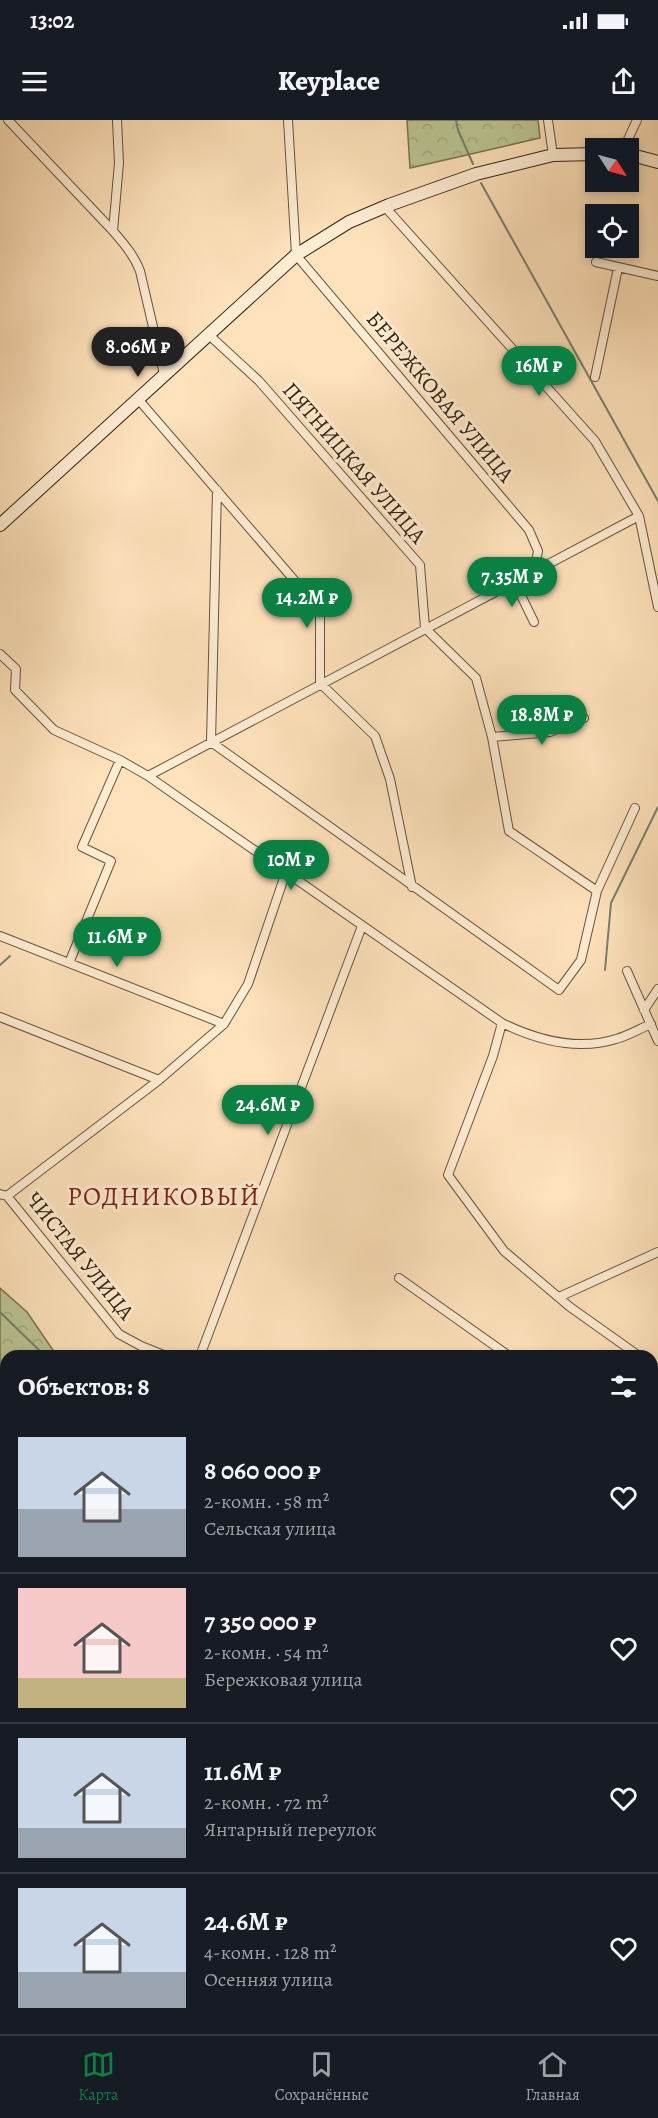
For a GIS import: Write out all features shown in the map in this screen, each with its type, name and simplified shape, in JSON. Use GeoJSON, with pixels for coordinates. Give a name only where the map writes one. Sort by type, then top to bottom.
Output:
{"type":"FeatureCollection","features":[{"type":"Feature","properties":{"kind":"street"},"geometry":{"type":"LineString","coordinates":[[8,120],[129,248],[140,271],[164,374]]}},
{"type":"Feature","properties":{"kind":"street"},"geometry":{"type":"LineString","coordinates":[[112,231],[119,163],[117,120]]}},
{"type":"Feature","properties":{"kind":"street"},"geometry":{"type":"LineString","coordinates":[[288,120],[296,255]]}},
{"type":"Feature","properties":{"kind":"street"},"geometry":{"type":"LineString","coordinates":[[548,120],[553,155]]}},
{"type":"Feature","properties":{"kind":"street"},"geometry":{"type":"LineString","coordinates":[[629,138],[637,120]]}},
{"type":"Feature","properties":{"kind":"street"},"geometry":{"type":"LineString","coordinates":[[0,525],[296,255],[349,222],[476,174],[553,155],[585,154]]}},
{"type":"Feature","properties":{"kind":"street"},"geometry":{"type":"LineString","coordinates":[[639,157],[658,162]]}},
{"type":"Feature","properties":{"kind":"street"},"geometry":{"type":"LineString","coordinates":[[385,207],[595,441],[639,516],[658,608]]}},
{"type":"Feature","properties":{"kind":"street","name":"БЕРЕЖКОВАЯ УЛИЦА"},"geometry":{"type":"LineString","coordinates":[[296,255],[529,530],[538,551],[534,572]]}},
{"type":"Feature","properties":{"kind":"street"},"geometry":{"type":"LineString","coordinates":[[596,262],[658,276]]}},
{"type":"Feature","properties":{"kind":"street"},"geometry":{"type":"LineString","coordinates":[[595,377],[618,268]]}},
{"type":"Feature","properties":{"kind":"street","name":"ПЯТНИЦКАЯ УЛИЦА"},"geometry":{"type":"LineString","coordinates":[[208,334],[259,381],[420,565],[426,628]]}},
{"type":"Feature","properties":{"kind":"street"},"geometry":{"type":"LineString","coordinates":[[138,399],[320,610],[320,683],[375,736],[390,779],[412,887]]}},
{"type":"Feature","properties":{"kind":"street"},"geometry":{"type":"LineString","coordinates":[[211,742],[217,490]]}},
{"type":"Feature","properties":{"kind":"street"},"geometry":{"type":"LineString","coordinates":[[148,776],[639,516]]}},
{"type":"Feature","properties":{"kind":"street"},"geometry":{"type":"LineString","coordinates":[[515,583],[534,622]]}},
{"type":"Feature","properties":{"kind":"street"},"geometry":{"type":"LineString","coordinates":[[426,628],[476,678],[492,737],[509,831],[597,891]]}},
{"type":"Feature","properties":{"kind":"street"},"geometry":{"type":"LineString","coordinates":[[0,654],[16,669],[15,690],[54,730],[120,760],[148,776],[502,1023],[557,1043],[585,1044],[616,1040],[651,1024]]}},
{"type":"Feature","properties":{"kind":"street"},"geometry":{"type":"LineString","coordinates":[[492,737],[550,732],[584,718]]}},
{"type":"Feature","properties":{"kind":"street"},"geometry":{"type":"LineString","coordinates":[[211,742],[559,990],[581,960],[597,891],[635,808]]}},
{"type":"Feature","properties":{"kind":"street"},"geometry":{"type":"LineString","coordinates":[[69,963],[111,861],[82,847],[120,760]]}},
{"type":"Feature","properties":{"kind":"street"},"geometry":{"type":"LineString","coordinates":[[4,1195],[159,1080],[224,1024],[248,984],[286,872]]}},
{"type":"Feature","properties":{"kind":"street"},"geometry":{"type":"LineString","coordinates":[[202,1350],[362,926]]}},
{"type":"Feature","properties":{"kind":"street"},"geometry":{"type":"LineString","coordinates":[[0,936],[224,1024]]}},
{"type":"Feature","properties":{"kind":"street"},"geometry":{"type":"LineString","coordinates":[[627,971],[658,1041]]}},
{"type":"Feature","properties":{"kind":"street"},"geometry":{"type":"LineString","coordinates":[[644,1010],[658,989]]}},
{"type":"Feature","properties":{"kind":"street"},"geometry":{"type":"LineString","coordinates":[[0,1017],[159,1080]]}},
{"type":"Feature","properties":{"kind":"street"},"geometry":{"type":"LineString","coordinates":[[502,1023],[493,1056],[448,1175],[500,1246],[530,1275],[631,1350]]}},
{"type":"Feature","properties":{"kind":"street","name":"ЧИСТАЯ УЛИЦА"},"geometry":{"type":"LineString","coordinates":[[4,1195],[119,1334],[151,1350]]}},
{"type":"Feature","properties":{"kind":"street"},"geometry":{"type":"LineString","coordinates":[[559,1297],[658,1252]]}},
{"type":"Feature","properties":{"kind":"street"},"geometry":{"type":"LineString","coordinates":[[399,1278],[501,1350]]}},
{"type":"Feature","properties":{"kind":"green space"},"geometry":{"type":"Polygon","coordinates":[[[407,120],[538,120],[540,138],[410,168],[407,120]]]}},
{"type":"Feature","properties":{"kind":"green space"},"geometry":{"type":"Polygon","coordinates":[[[0,1288],[27,1312],[53,1350],[0,1350],[0,1288]]]}},
{"type":"Feature","properties":{"kind":"waterway"},"geometry":{"type":"LineString","coordinates":[[456,120],[473,164]]}},
{"type":"Feature","properties":{"kind":"waterway"},"geometry":{"type":"LineString","coordinates":[[481,183],[658,501]]}},
{"type":"Feature","properties":{"kind":"waterway"},"geometry":{"type":"LineString","coordinates":[[605,970],[611,903],[658,807]]}},
{"type":"Feature","properties":{"kind":"waterway"},"geometry":{"type":"LineString","coordinates":[[0,965],[10,956]]}},
{"type":"Feature","properties":{"kind":"waterway"},"geometry":{"type":"LineString","coordinates":[[0,1312],[39,1350]]}},
{"type":"Feature","properties":{"kind":"district","name":"РОДНИКОВЫЙ"},"geometry":{"type":"Point","coordinates":[164,1196]}}]}
